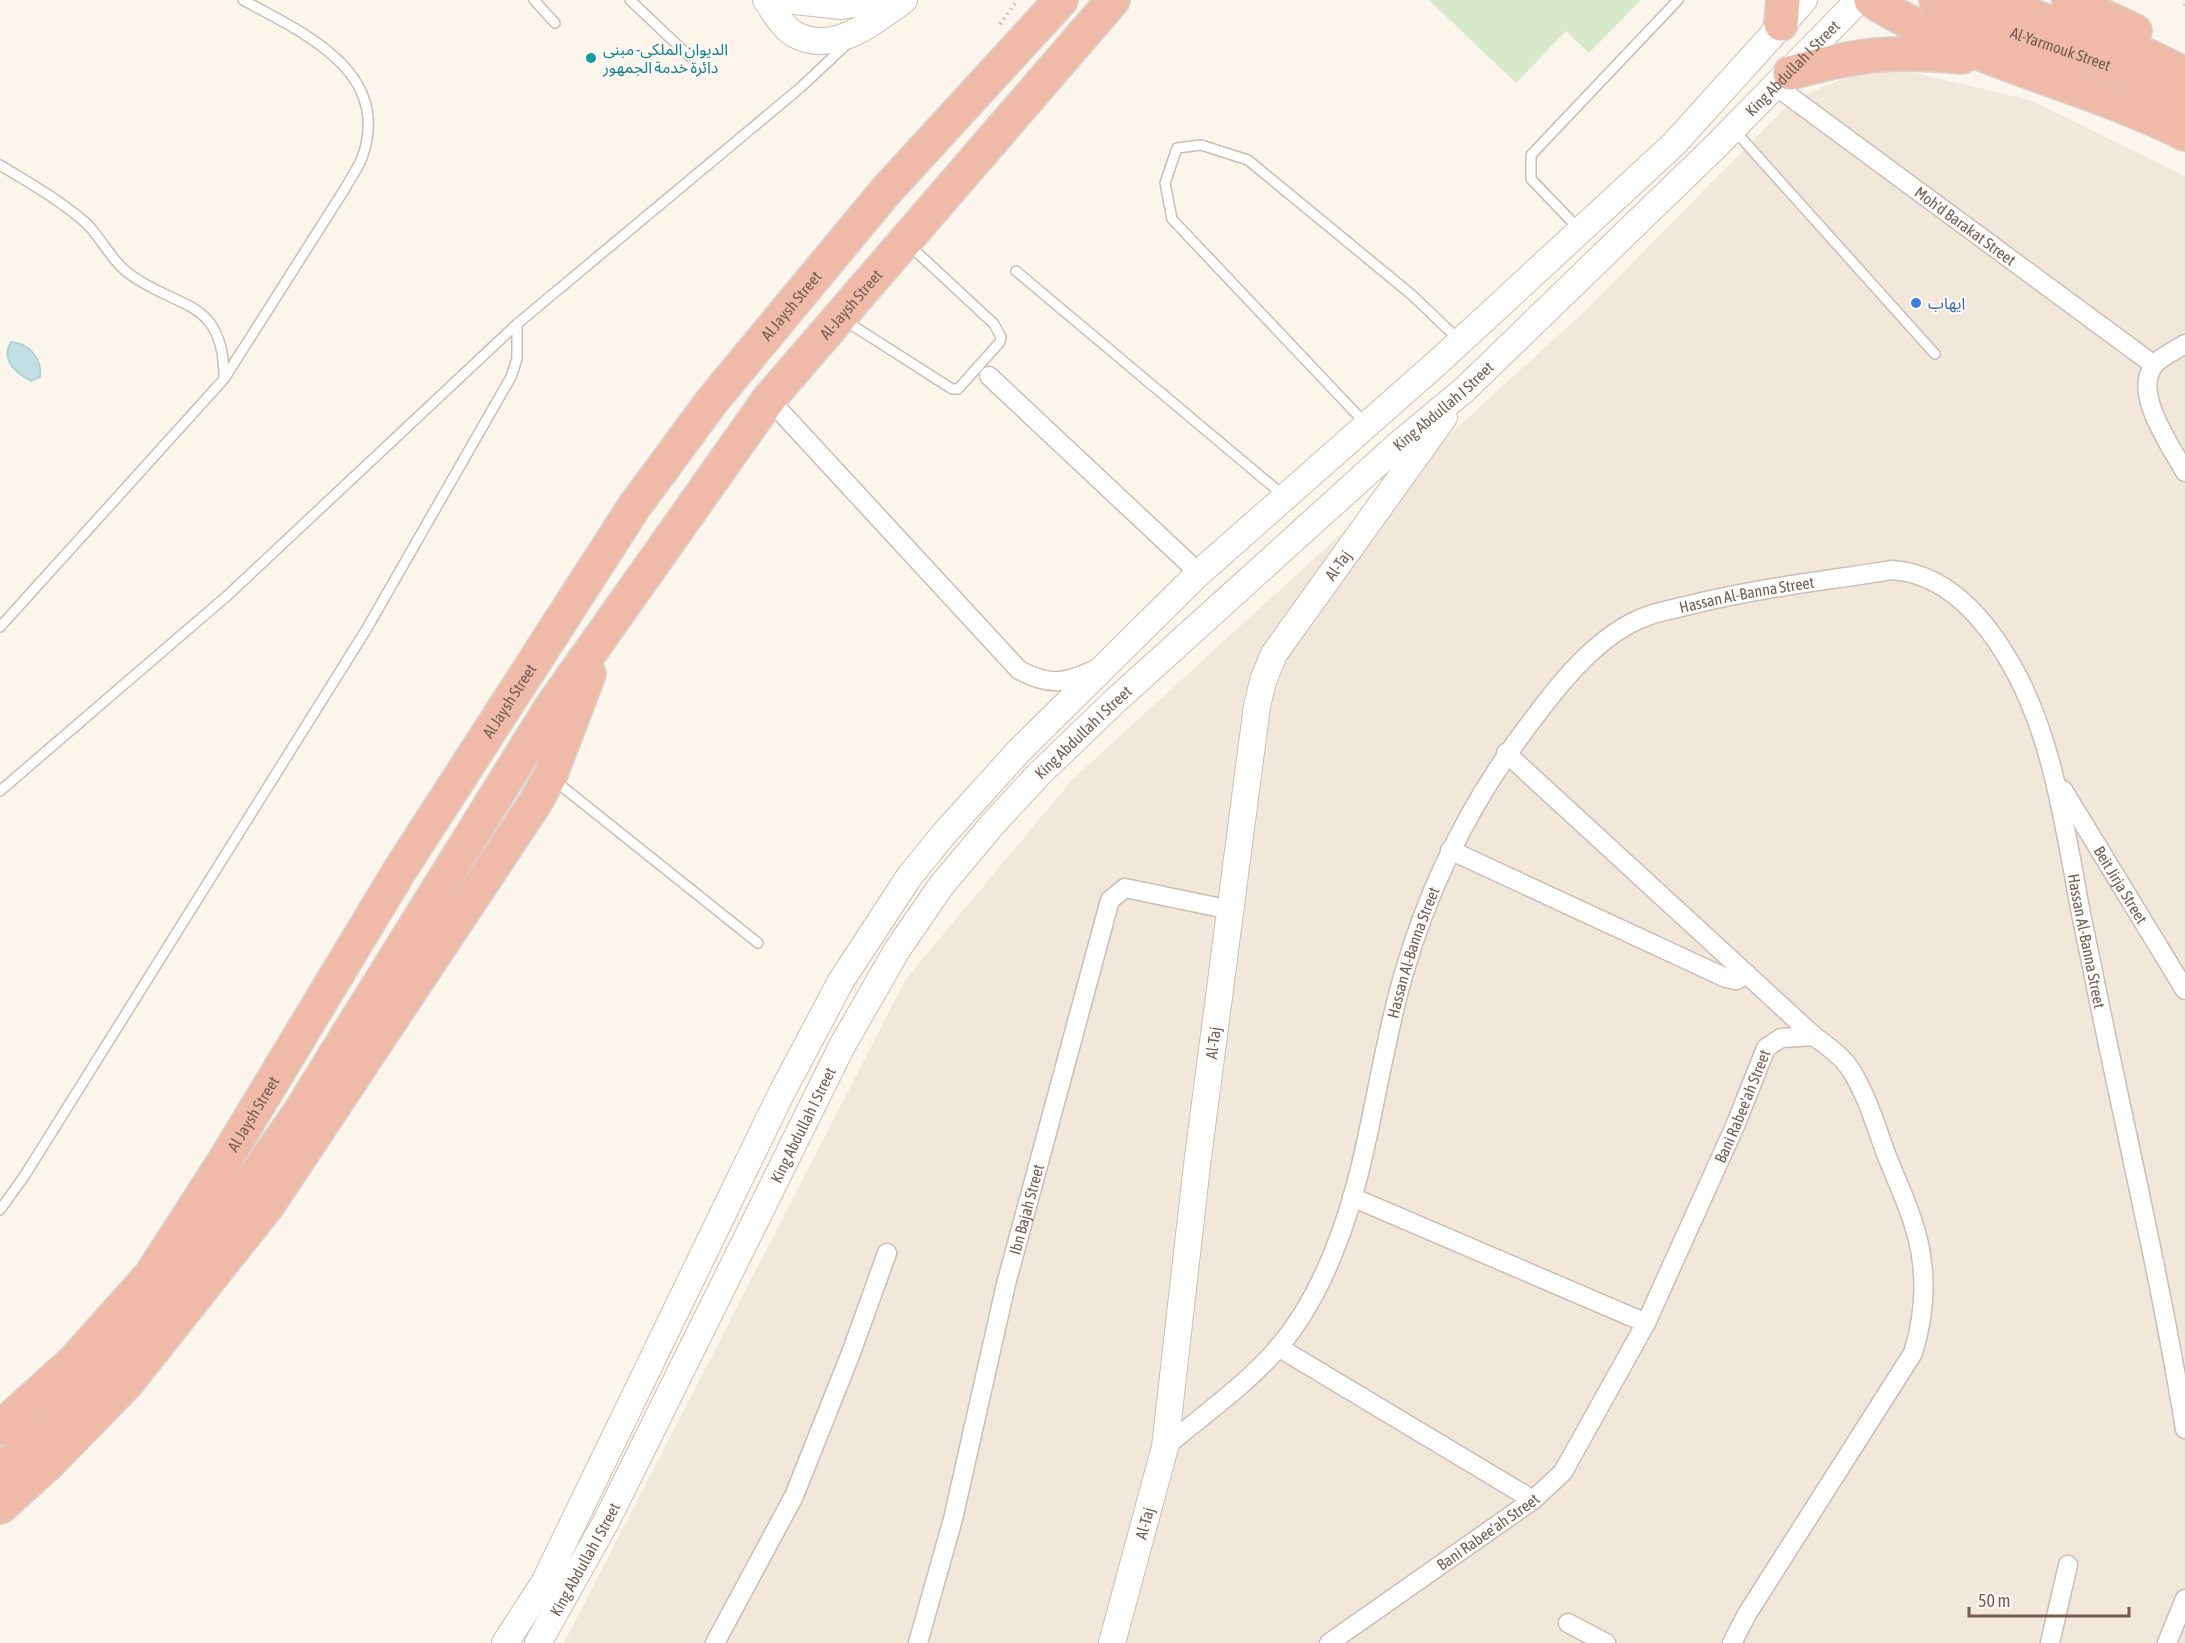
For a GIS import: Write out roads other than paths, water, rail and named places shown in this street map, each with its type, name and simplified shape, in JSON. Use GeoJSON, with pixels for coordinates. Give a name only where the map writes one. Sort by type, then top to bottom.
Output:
{"type":"FeatureCollection","features":[{"type":"Feature","properties":{"kind":"highway","name":"Al Jaysh Street"},"geometry":{"type":"LineString","coordinates":[[0,1428],[43,1392],[151,1275],[231,1150],[413,850],[634,507],[712,401],[885,192],[1061,0]]}},
{"type":"Feature","properties":{"kind":"highway","name":"Al-Jaysh Street"},"geometry":{"type":"LineString","coordinates":[[608,624],[769,399],[1113,0]]}},
{"type":"Feature","properties":{"kind":"highway"},"geometry":{"type":"LineString","coordinates":[[1081,36],[1138,0]]}},
{"type":"Feature","properties":{"kind":"highway","name":"Al-Yarmouk Street"},"geometry":{"type":"LineString","coordinates":[[1936,0],[2002,30],[2148,82],[2185,100]]}},
{"type":"Feature","properties":{"kind":"highway","name":"Al-Yarmouk Street"},"geometry":{"type":"LineString","coordinates":[[1986,0],[2148,56],[2185,74]]}},
{"type":"Feature","properties":{"kind":"highway"},"geometry":{"type":"LineString","coordinates":[[2069,0],[2185,55]]}},
{"type":"Feature","properties":{"kind":"highway"},"geometry":{"type":"LineString","coordinates":[[1886,5],[1989,59],[2149,116],[2185,134]]}},
{"type":"Feature","properties":{"kind":"highway"},"geometry":{"type":"LineString","coordinates":[[1783,80],[1840,59],[1879,53],[1989,59]]}},
{"type":"Feature","properties":{"kind":"highway"},"geometry":{"type":"LineString","coordinates":[[0,1507],[49,1463],[126,1384],[268,1205],[550,776],[608,624]]}},
{"type":"Feature","properties":{"kind":"highway"},"geometry":{"type":"LineString","coordinates":[[0,1470],[55,1424],[135,1337],[182,1279],[298,1115],[550,709],[608,624]]}},
{"type":"Feature","properties":{"kind":"main road"},"geometry":{"type":"LineString","coordinates":[[766,0],[794,34],[809,39],[828,39],[858,33],[904,0]]}},
{"type":"Feature","properties":{"kind":"main road"},"geometry":{"type":"LineString","coordinates":[[785,0],[842,6],[874,0]]}},
{"type":"Feature","properties":{"kind":"main road","name":"King Abdullah I Street"},"geometry":{"type":"LineString","coordinates":[[505,1643],[544,1583],[780,1096],[842,981],[909,877],[981,790],[1104,665],[1199,573],[1367,425],[1674,144],[1782,12],[1804,0]]}},
{"type":"Feature","properties":{"kind":"main road","name":"King Abdullah I Street"},"geometry":{"type":"LineString","coordinates":[[538,1643],[607,1520],[842,1046],[897,950],[941,886],[992,825],[1048,766],[1172,647],[1399,444],[1464,390],[1783,80],[1859,0]]}},
{"type":"Feature","properties":{"kind":"main road"},"geometry":{"type":"LineString","coordinates":[[1352,547],[1464,390]]}},
{"type":"Feature","properties":{"kind":"main road","name":"Al-Taj"},"geometry":{"type":"LineString","coordinates":[[1112,1643],[1165,1447],[1231,910],[1263,681],[1274,654],[1352,547],[1310,475]]}},
{"type":"Feature","properties":{"kind":"street","name":"Moh'd Barakat Street"},"geometry":{"type":"LineString","coordinates":[[1783,80],[2154,364]]}},
{"type":"Feature","properties":{"kind":"street"},"geometry":{"type":"LineString","coordinates":[[2185,344],[2154,364],[2146,390],[2150,404],[2185,472]]}},
{"type":"Feature","properties":{"kind":"street"},"geometry":{"type":"LineString","coordinates":[[989,376],[1199,573]]}},
{"type":"Feature","properties":{"kind":"street"},"geometry":{"type":"LineString","coordinates":[[769,399],[1019,670],[1034,678],[1052,682],[1071,681],[1104,665]]}},
{"type":"Feature","properties":{"kind":"street","name":"Hassan Al-Banna Street"},"geometry":{"type":"LineString","coordinates":[[1165,1447],[1254,1372],[1278,1347],[1299,1317],[1334,1252],[1352,1197],[1404,973],[1450,850],[1506,753],[1554,691],[1604,641],[1642,618],[1735,594],[1892,570],[1913,572],[1946,587],[1981,621],[2017,675],[2057,780],[2100,1008],[2180,1367],[2185,1429]]}},
{"type":"Feature","properties":{"kind":"street"},"geometry":{"type":"LineString","coordinates":[[1506,753],[1814,1036],[1834,1050],[1854,1076],[1914,1226],[1922,1262],[1924,1296],[1920,1329],[1913,1353],[1747,1614],[1731,1643]]}},
{"type":"Feature","properties":{"kind":"street","name":"Beit Jirja Street"},"geometry":{"type":"LineString","coordinates":[[2057,780],[2185,990]]}},
{"type":"Feature","properties":{"kind":"street"},"geometry":{"type":"LineString","coordinates":[[1450,850],[1726,978],[1736,980],[1747,974]]}},
{"type":"Feature","properties":{"kind":"street","name":"Ibn Bajah Street"},"geometry":{"type":"LineString","coordinates":[[918,1643],[952,1519],[1006,1284],[1110,900],[1125,888],[1231,910]]}},
{"type":"Feature","properties":{"kind":"street","name":"Bani Rabee'ah Street"},"geometry":{"type":"LineString","coordinates":[[1329,1643],[1533,1500],[1563,1472],[1646,1323],[1735,1126],[1766,1048],[1781,1038],[1814,1036]]}},
{"type":"Feature","properties":{"kind":"street"},"geometry":{"type":"LineString","coordinates":[[1352,1197],[1646,1323]]}},
{"type":"Feature","properties":{"kind":"street"},"geometry":{"type":"LineString","coordinates":[[715,1643],[794,1496],[851,1353],[887,1253]]}},
{"type":"Feature","properties":{"kind":"street"},"geometry":{"type":"LineString","coordinates":[[1278,1347],[1533,1500]]}},
{"type":"Feature","properties":{"kind":"street"},"geometry":{"type":"LineString","coordinates":[[2050,1643],[2068,1565]]}},
{"type":"Feature","properties":{"kind":"street"},"geometry":{"type":"LineString","coordinates":[[2167,1643],[2185,1599]]}},
{"type":"Feature","properties":{"kind":"street"},"geometry":{"type":"LineString","coordinates":[[1568,1623],[1606,1643]]}},
{"type":"Feature","properties":{"kind":"lane"},"geometry":{"type":"LineString","coordinates":[[0,627],[224,379],[362,158],[368,130],[367,101],[355,77],[336,57],[291,26],[243,0]]}},
{"type":"Feature","properties":{"kind":"lane"},"geometry":{"type":"LineString","coordinates":[[534,0],[555,23]]}},
{"type":"Feature","properties":{"kind":"lane"},"geometry":{"type":"LineString","coordinates":[[630,0],[689,56]]}},
{"type":"Feature","properties":{"kind":"lane"},"geometry":{"type":"LineString","coordinates":[[1581,231],[1531,179],[1531,154],[1678,0]]}},
{"type":"Feature","properties":{"kind":"lane"},"geometry":{"type":"LineString","coordinates":[[0,791],[228,595],[517,324],[800,88],[858,33]]}},
{"type":"Feature","properties":{"kind":"lane"},"geometry":{"type":"LineString","coordinates":[[1733,129],[1935,354]]}},
{"type":"Feature","properties":{"kind":"lane"},"geometry":{"type":"LineString","coordinates":[[1367,425],[1172,219],[1165,183],[1177,148],[1201,145],[1248,160],[1412,296],[1460,341]]}},
{"type":"Feature","properties":{"kind":"lane"},"geometry":{"type":"LineString","coordinates":[[0,165],[88,225],[126,272],[188,303],[202,313],[220,338],[224,352],[224,379]]}},
{"type":"Feature","properties":{"kind":"lane"},"geometry":{"type":"LineString","coordinates":[[839,317],[952,389],[958,389],[1000,342],[1001,338],[994,324],[905,241]]}},
{"type":"Feature","properties":{"kind":"lane"},"geometry":{"type":"LineString","coordinates":[[1016,271],[1286,497]]}},
{"type":"Feature","properties":{"kind":"lane"},"geometry":{"type":"LineString","coordinates":[[0,1210],[25,1175],[366,630],[514,369],[517,324]]}},
{"type":"Feature","properties":{"kind":"lane"},"geometry":{"type":"LineString","coordinates":[[550,776],[758,943]]}},
{"type":"Feature","properties":{"kind":"water"},"geometry":{"type":"Polygon","coordinates":[[[11,342],[24,345],[33,353],[39,364],[40,377],[31,381],[15,370],[7,355],[11,342]]]}},
{"type":"Feature","properties":{"kind":"place","name":"الديوان الملكي- مبنى دائرة خدمة الجمهور"},"geometry":{"type":"Point","coordinates":[591,58]}},
{"type":"Feature","properties":{"kind":"place","name":"ايهاب"},"geometry":{"type":"Point","coordinates":[1916,303]}}]}
